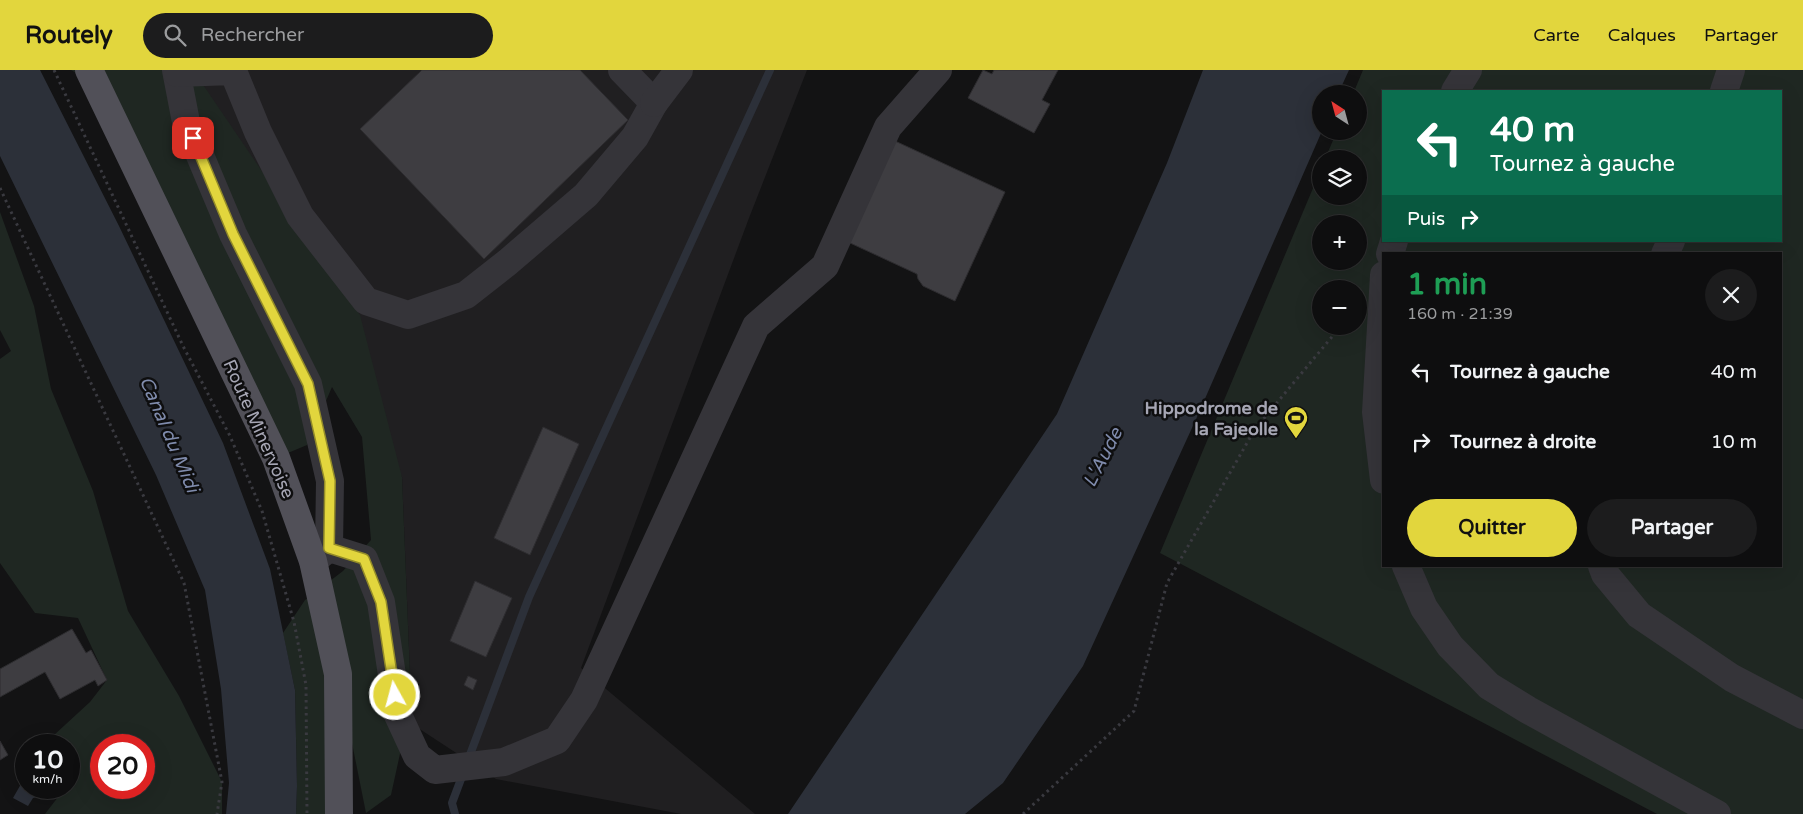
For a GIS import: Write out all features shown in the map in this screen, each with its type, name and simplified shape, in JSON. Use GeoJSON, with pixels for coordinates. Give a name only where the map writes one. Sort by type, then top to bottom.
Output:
{"type":"FeatureCollection","features":[{"type":"Feature","properties":{"kind":"main road","name":"Route Minervoise"},"geometry":{"type":"LineString","coordinates":[[89,70],[321,555],[338,674],[339,814]]}},
{"type":"Feature","properties":{"kind":"lane"},"geometry":{"type":"LineString","coordinates":[[622,70],[654,103]]}},
{"type":"Feature","properties":{"kind":"lane"},"geometry":{"type":"LineString","coordinates":[[679,70],[654,103],[635,137],[586,195],[508,262],[466,295],[408,315],[366,301],[300,216],[258,132],[233,71],[178,71],[186,122],[233,234],[308,384],[330,481],[321,555],[364,559],[381,602],[398,714],[417,756],[435,770],[504,762],[557,740],[584,700],[756,326],[825,266],[888,127],[938,70]]}},
{"type":"Feature","properties":{"kind":"lane"},"geometry":{"type":"LineString","coordinates":[[1456,90],[1468,70]]}},
{"type":"Feature","properties":{"kind":"lane"},"geometry":{"type":"LineString","coordinates":[[1724,90],[1731,70]]}},
{"type":"Feature","properties":{"kind":"lane"},"geometry":{"type":"LineString","coordinates":[[1382,309],[1376,412],[1382,463]]}},
{"type":"Feature","properties":{"kind":"lane"},"geometry":{"type":"LineString","coordinates":[[1406,567],[1424,608],[1450,646],[1489,686],[1717,814]]}},
{"type":"Feature","properties":{"kind":"lane"},"geometry":{"type":"LineString","coordinates":[[1602,567],[1605,574],[1639,615],[1732,678],[1803,715]]}},
{"type":"Feature","properties":{"kind":"path"},"geometry":{"type":"LineString","coordinates":[[54,70],[183,346],[230,436],[262,511],[294,622],[306,685],[306,814]]}},
{"type":"Feature","properties":{"kind":"path"},"geometry":{"type":"LineString","coordinates":[[0,188],[184,583],[222,782],[217,814]]}},
{"type":"Feature","properties":{"kind":"path"},"geometry":{"type":"LineString","coordinates":[[1024,814],[1134,711],[1167,583],[1255,429],[1333,335]]}},
{"type":"Feature","properties":{"kind":"shaded area"},"geometry":{"type":"Polygon","coordinates":[[[71,70],[193,70],[360,315],[402,477],[412,724],[403,740],[391,795],[366,813],[339,678],[339,814],[296,814],[295,690],[283,633],[305,600],[343,571],[371,540],[362,437],[332,387],[307,445],[276,458],[95,84],[71,70]]]}},
{"type":"Feature","properties":{"kind":"shaded area"},"geometry":{"type":"Polygon","coordinates":[[[193,70],[807,70],[749,218],[581,668],[755,814],[681,814],[496,779],[412,724],[402,477],[193,70]]]}},
{"type":"Feature","properties":{"kind":"shaded area","name":"Hippodrome de la Fajeolle"},"geometry":{"type":"Polygon","coordinates":[[[1363,70],[1803,70],[1803,814],[1657,814],[1160,553],[1312,190],[1312,205],[1367,205],[1367,150],[1329,150],[1333,140],[1368,140],[1368,85],[1357,85],[1363,70]]]}},
{"type":"Feature","properties":{"kind":"shaded area"},"geometry":{"type":"Polygon","coordinates":[[[0,212],[34,306],[51,389],[93,491],[128,611],[179,696],[222,782],[222,814],[45,814],[57,799],[80,799],[80,734],[55,734],[90,702],[107,680],[78,618],[35,613],[0,563],[0,359],[11,351],[0,330],[0,212]]]}},
{"type":"Feature","properties":{"kind":"water","name":"Canal du Midi"},"geometry":{"type":"Polygon","coordinates":[[[0,70],[40,70],[119,226],[223,443],[270,569],[295,690],[296,814],[226,814],[229,783],[221,689],[205,590],[156,475],[0,156],[0,70]]]}},
{"type":"Feature","properties":{"kind":"water","name":"L'Aude"},"geometry":{"type":"Polygon","coordinates":[[[1203,70],[1349,70],[1342,85],[1312,85],[1312,140],[1318,140],[1312,150],[1312,154],[1197,417],[1083,666],[1003,783],[965,814],[788,814],[1057,414],[1167,163],[1203,70]]]}},
{"type":"Feature","properties":{"kind":"water"},"geometry":{"type":"Polygon","coordinates":[[[15,794],[15,799],[32,799],[28,806],[13,798],[15,794]]]}},
{"type":"Feature","properties":{"kind":"building"},"geometry":{"type":"Polygon","coordinates":[[[422,70],[580,70],[628,120],[484,259],[360,129],[422,70]]]}},
{"type":"Feature","properties":{"kind":"building"},"geometry":{"type":"Polygon","coordinates":[[[983,70],[992,74],[994,70],[1058,70],[1042,100],[1050,104],[1034,133],[968,98],[983,70]]]}},
{"type":"Feature","properties":{"kind":"building"},"geometry":{"type":"Polygon","coordinates":[[[895,141],[1005,192],[955,301],[923,286],[917,274],[848,242],[895,141]]]}},
{"type":"Feature","properties":{"kind":"building"},"geometry":{"type":"Polygon","coordinates":[[[543,427],[579,444],[530,555],[494,538],[543,427]]]}},
{"type":"Feature","properties":{"kind":"building"},"geometry":{"type":"Polygon","coordinates":[[[475,581],[512,598],[486,657],[450,641],[475,581]]]}},
{"type":"Feature","properties":{"kind":"building"},"geometry":{"type":"Polygon","coordinates":[[[72,629],[86,653],[91,650],[107,680],[98,686],[95,680],[60,699],[45,672],[0,697],[0,669],[72,629]]]}},
{"type":"Feature","properties":{"kind":"building"},"geometry":{"type":"Polygon","coordinates":[[[468,676],[477,680],[473,690],[464,685],[468,676]]]}},
{"type":"Feature","properties":{"kind":"building"},"geometry":{"type":"Polygon","coordinates":[[[0,741],[8,755],[0,760],[0,741]]]}},
{"type":"Feature","properties":{"kind":"waterway"},"geometry":{"type":"LineString","coordinates":[[468,760],[529,597],[770,70]]}},
{"type":"Feature","properties":{"kind":"waterway"},"geometry":{"type":"LineString","coordinates":[[455,814],[452,803],[464,771]]}},
{"type":"Feature","properties":{"kind":"place","name":"Hippodrome de la Fajeolle"},"geometry":{"type":"Point","coordinates":[1296,439]}},
{"type":"Feature","properties":{"kind":"route"},"geometry":{"type":"LineString","coordinates":[[193,138],[233,234],[308,384],[330,481],[329,548],[364,559],[381,602],[395,695]]}}]}
